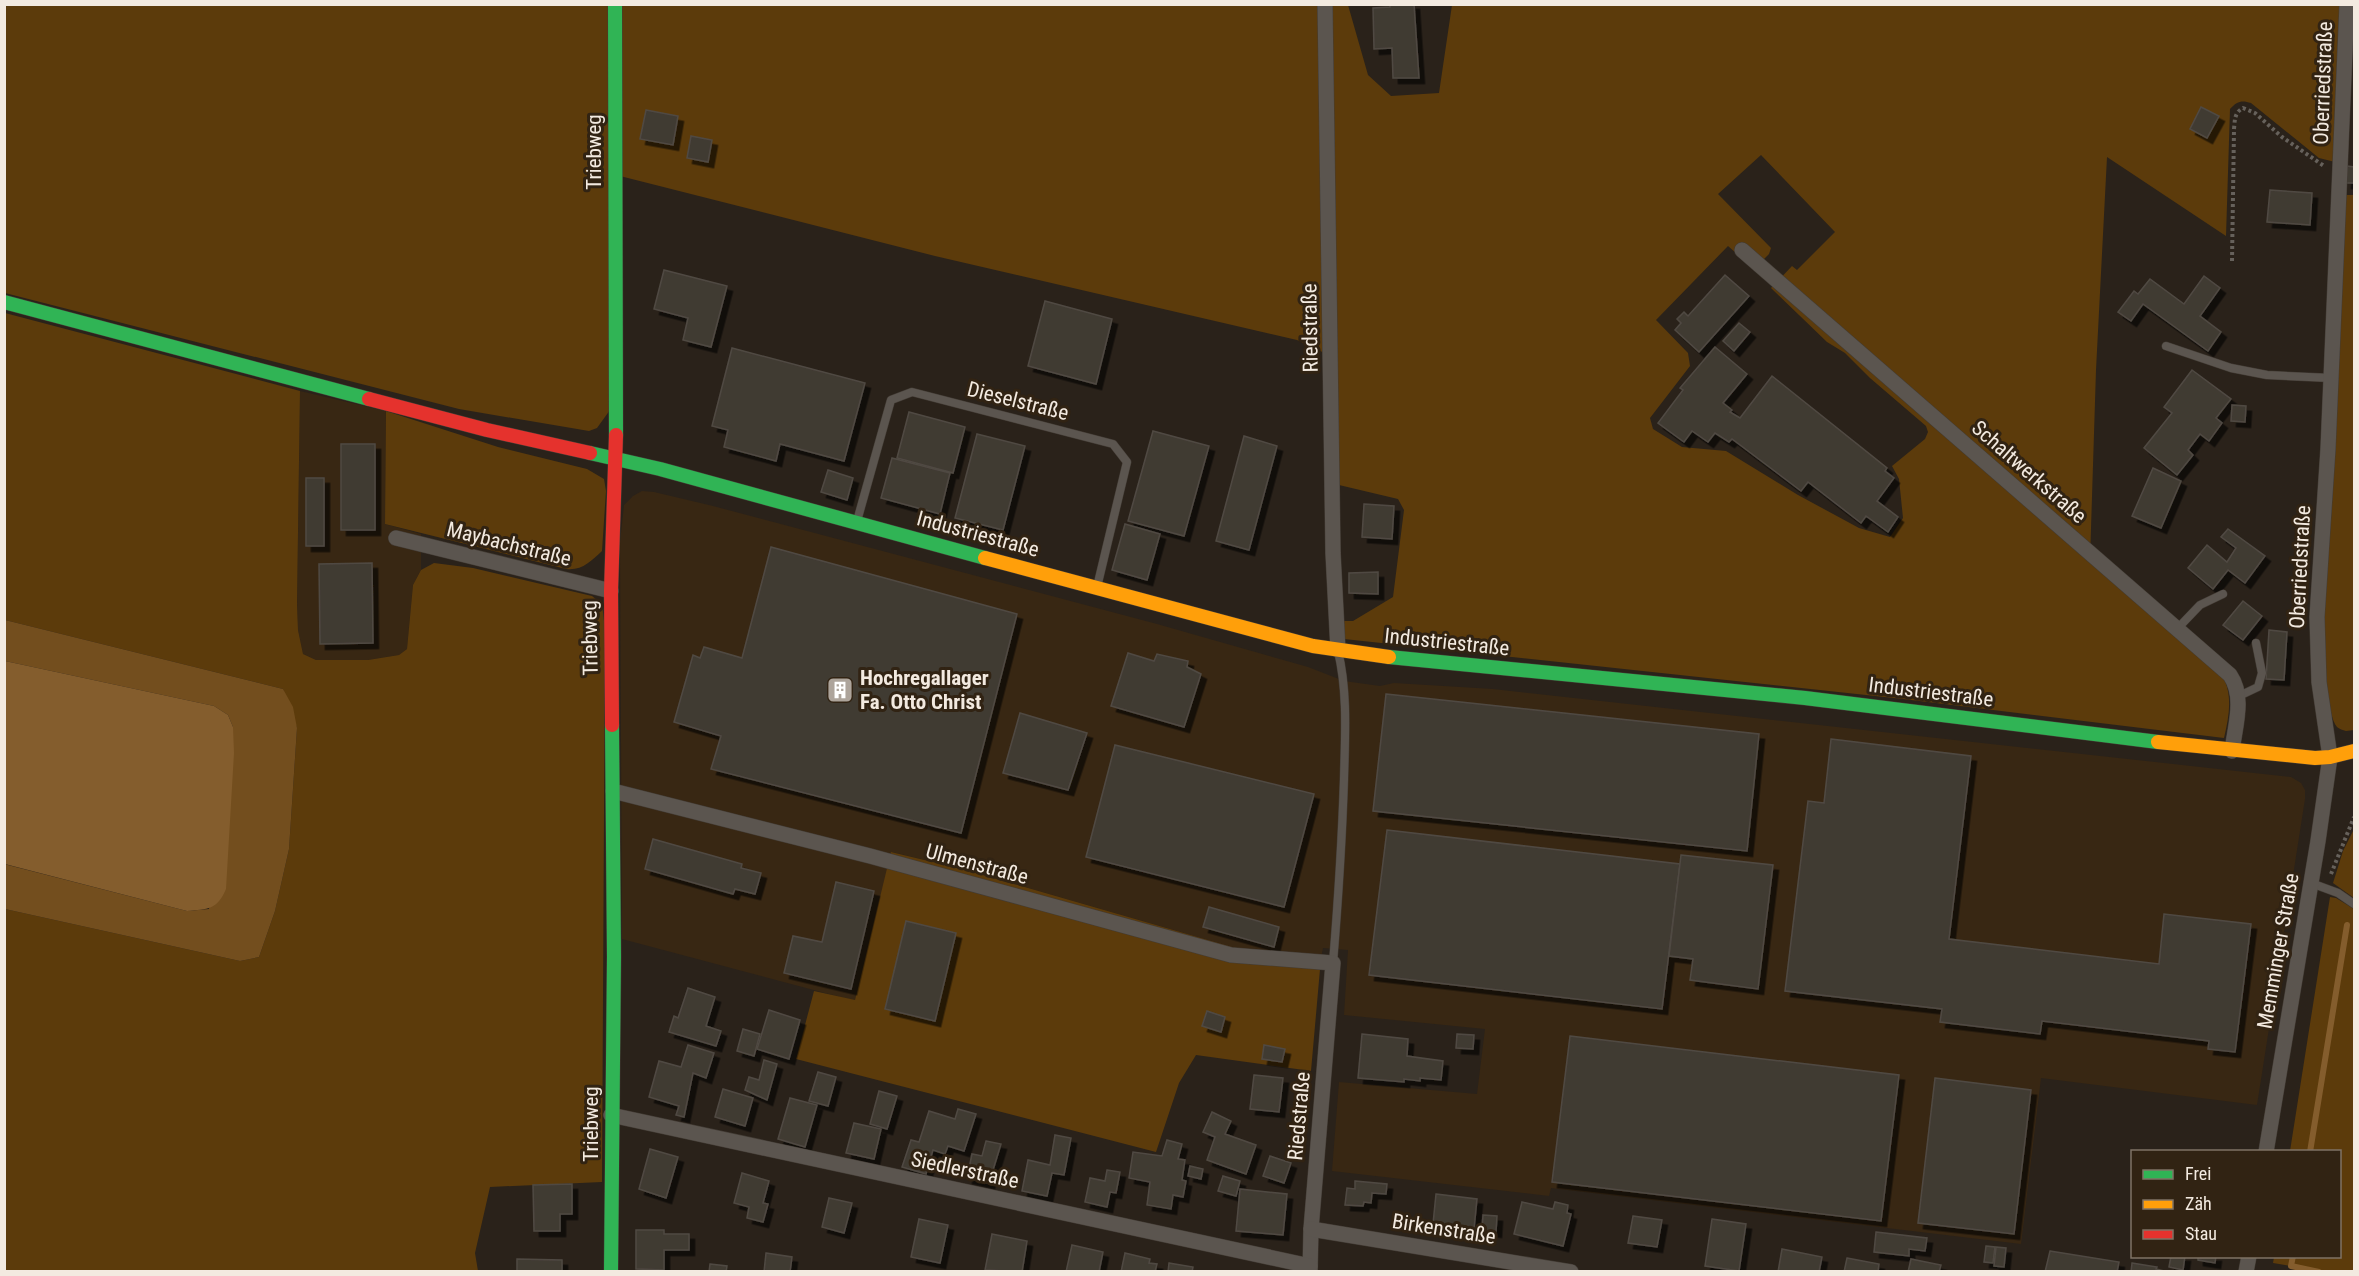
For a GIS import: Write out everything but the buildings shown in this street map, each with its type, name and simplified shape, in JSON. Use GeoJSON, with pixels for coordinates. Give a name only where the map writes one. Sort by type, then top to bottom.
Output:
{"type":"FeatureCollection","features":[{"type":"Feature","properties":{"kind":"street","name":"Triebweg"},"geometry":{"type":"LineString","coordinates":[[611,1272],[613,791],[611,591],[616,459],[615,4]]}},
{"type":"Feature","properties":{"kind":"street","name":"Riedstraße"},"geometry":{"type":"LineString","coordinates":[[1325,4],[1333,553],[1338,650]]}},
{"type":"Feature","properties":{"kind":"street","name":"Oberriedstraße"},"geometry":{"type":"LineString","coordinates":[[2330,757],[2319,682],[2316,617],[2331,378],[2347,4]]}},
{"type":"Feature","properties":{"kind":"street","name":"Schaltwerkstraße"},"geometry":{"type":"LineString","coordinates":[[1742,250],[2230,675],[2236,684],[2239,696]]}},
{"type":"Feature","properties":{"kind":"street","name":"Industriestraße"},"geometry":{"type":"LineString","coordinates":[[4,302],[487,429],[616,459],[1284,639],[1338,650],[1413,661],[1816,700],[2232,751],[2295,757],[2330,757]]}},
{"type":"Feature","properties":{"kind":"street","name":"Maybachstraße"},"geometry":{"type":"LineString","coordinates":[[396,538],[611,591]]}},
{"type":"Feature","properties":{"kind":"street"},"geometry":{"type":"LineString","coordinates":[[2232,751],[2239,696]]}},
{"type":"Feature","properties":{"kind":"street"},"geometry":{"type":"LineString","coordinates":[[2330,757],[2355,752]]}},
{"type":"Feature","properties":{"kind":"street","name":"Memminger Straße"},"geometry":{"type":"LineString","coordinates":[[2266,1150],[2330,757]]}},
{"type":"Feature","properties":{"kind":"street","name":"Ulmenstraße"},"geometry":{"type":"LineString","coordinates":[[613,791],[870,856],[1231,955],[1333,963]]}},
{"type":"Feature","properties":{"kind":"street","name":"Riedstraße"},"geometry":{"type":"LineString","coordinates":[[1310,1269],[1311,1229],[1333,963]]}},
{"type":"Feature","properties":{"kind":"street","name":"Siedlerstraße"},"geometry":{"type":"LineString","coordinates":[[611,1115],[1310,1269]]}},
{"type":"Feature","properties":{"kind":"street","name":"Birkenstraße"},"geometry":{"type":"LineString","coordinates":[[1311,1229],[1571,1272]]}},
{"type":"Feature","properties":{"kind":"lane"},"geometry":{"type":"LineString","coordinates":[[2166,346],[2231,368],[2267,375],[2331,378]]}},
{"type":"Feature","properties":{"kind":"lane","name":"Dieselstraße"},"geometry":{"type":"LineString","coordinates":[[856,523],[891,399],[912,392],[1113,444],[1127,462],[1097,588]]}},
{"type":"Feature","properties":{"kind":"lane"},"geometry":{"type":"LineString","coordinates":[[2176,629],[2200,604],[2223,594]]}},
{"type":"Feature","properties":{"kind":"lane"},"geometry":{"type":"LineString","coordinates":[[2239,696],[2258,687],[2262,673],[2256,643]]}},
{"type":"Feature","properties":{"kind":"lane"},"geometry":{"type":"LineString","coordinates":[[1333,963],[1345,751],[1345,694],[1338,650]]}},
{"type":"Feature","properties":{"kind":"lane"},"geometry":{"type":"LineString","coordinates":[[2311,883],[2338,893],[2355,904]]}},
{"type":"Feature","properties":{"kind":"path"},"geometry":{"type":"LineString","coordinates":[[2232,261],[2234,129],[2235,115],[2239,110],[2243,108],[2255,113],[2299,150],[2340,176]]}},
{"type":"Feature","properties":{"kind":"shaded area"},"geometry":{"type":"Polygon","coordinates":[[[4,5],[1348,5],[1368,75],[1391,96],[1439,93],[1452,5],[2341,5],[2335,162],[2319,158],[2251,103],[2242,101],[2235,104],[2230,109],[2226,236],[2107,157],[2096,370],[2090,560],[2223,676],[2229,699],[2229,714],[2224,738],[1903,699],[1344,639],[1343,621],[1353,621],[1393,597],[1404,510],[1398,499],[1339,485],[1335,358],[1297,340],[935,256],[620,176],[610,410],[597,428],[589,431],[459,409],[5,293],[4,5]],[[1761,155],[1718,194],[1771,248],[1769,254],[1754,269],[1728,246],[1656,320],[1688,353],[1690,366],[1650,418],[1653,429],[1682,447],[1726,451],[1798,495],[1859,528],[1890,537],[1903,518],[1899,479],[1892,466],[1925,439],[1928,432],[1926,426],[1870,378],[1845,353],[1827,342],[1771,288],[1792,266],[1797,270],[1835,232],[1761,155]]]}},
{"type":"Feature","properties":{"kind":"shaded area"},"geometry":{"type":"Polygon","coordinates":[[[2344,195],[2354,195],[2354,730],[2346,731],[2337,727],[2331,711],[2323,645],[2344,195]]]}},
{"type":"Feature","properties":{"kind":"shaded area"},"geometry":{"type":"Polygon","coordinates":[[[5,313],[300,391],[297,604],[298,630],[303,654],[316,660],[368,660],[399,655],[407,649],[413,585],[421,570],[434,563],[473,568],[592,596],[602,604],[605,629],[602,1182],[490,1187],[475,1253],[478,1271],[5,1271],[5,909],[240,961],[259,957],[275,911],[289,849],[297,728],[283,689],[5,620],[5,313]]]}},
{"type":"Feature","properties":{"kind":"shaded area"},"geometry":{"type":"Polygon","coordinates":[[[300,391],[386,411],[385,524],[421,534],[421,570],[413,585],[407,649],[399,655],[368,660],[335,661],[316,660],[303,654],[298,630],[297,604],[300,391]]]}},
{"type":"Feature","properties":{"kind":"shaded area"},"geometry":{"type":"Polygon","coordinates":[[[386,411],[498,447],[587,469],[604,479],[606,491],[602,551],[582,567],[566,569],[385,524],[386,411]]]}},
{"type":"Feature","properties":{"kind":"shaded area"},"geometry":{"type":"Polygon","coordinates":[[[642,491],[713,506],[1157,624],[1308,667],[1344,681],[1380,686],[1394,683],[1493,689],[2291,777],[2301,783],[2305,790],[2305,799],[2257,1105],[2041,1078],[2021,1244],[1551,1188],[1549,1196],[1332,1171],[1339,1082],[1477,1094],[1485,1029],[1344,1015],[1348,950],[1323,948],[1321,958],[1239,949],[962,869],[892,852],[855,1001],[622,939],[620,542],[624,505],[642,491]]]}},
{"type":"Feature","properties":{"kind":"shaded area"},"geometry":{"type":"Polygon","coordinates":[[[5,620],[283,689],[293,707],[297,728],[289,849],[275,911],[259,957],[240,961],[5,909],[4,864],[187,911],[209,909],[233,727],[228,715],[214,706],[5,661],[5,620]]]}},
{"type":"Feature","properties":{"kind":"shaded area"},"geometry":{"type":"Polygon","coordinates":[[[5,661],[214,706],[228,715],[233,727],[234,753],[226,889],[215,905],[206,909],[187,911],[5,864],[5,661]]]}},
{"type":"Feature","properties":{"kind":"shaded area"},"geometry":{"type":"Polygon","coordinates":[[[2354,829],[2354,898],[2333,883],[2343,851],[2354,829]]]}},
{"type":"Feature","properties":{"kind":"shaded area"},"geometry":{"type":"Polygon","coordinates":[[[891,852],[962,869],[1239,949],[1321,958],[1311,1071],[1196,1055],[1179,1083],[1156,1152],[796,1059],[814,991],[855,1000],[891,852]]]}},
{"type":"Feature","properties":{"kind":"shaded area"},"geometry":{"type":"Polygon","coordinates":[[[2330,897],[2336,898],[2354,909],[2354,1271],[2319,1271],[2273,1263],[2274,1258],[2341,1258],[2341,1150],[2290,1150],[2330,897]]]}},
{"type":"Feature","properties":{"kind":"waterway"},"geometry":{"type":"LineString","coordinates":[[2310,1150],[2347,925]]}},
{"type":"Feature","properties":{"kind":"waterway"},"geometry":{"type":"LineString","coordinates":[[2293,1258],[2291,1266],[2319,1272]]}},
{"type":"Feature","properties":{"kind":"traffic: fast"},"geometry":{"type":"LineString","coordinates":[[615,4],[616,435]]}},
{"type":"Feature","properties":{"kind":"traffic: fast"},"geometry":{"type":"LineString","coordinates":[[4,302],[369,399]]}},
{"type":"Feature","properties":{"kind":"traffic: fast"},"geometry":{"type":"LineString","coordinates":[[590,453],[660,469],[985,558]]}},
{"type":"Feature","properties":{"kind":"traffic: fast"},"geometry":{"type":"LineString","coordinates":[[1389,657],[1805,698],[2158,742]]}},
{"type":"Feature","properties":{"kind":"traffic: fast"},"geometry":{"type":"LineString","coordinates":[[611,1272],[614,956],[612,725]]}},
{"type":"Feature","properties":{"kind":"traffic: slow"},"geometry":{"type":"LineString","coordinates":[[985,558],[1313,646],[1389,657]]}},
{"type":"Feature","properties":{"kind":"traffic: slow"},"geometry":{"type":"LineString","coordinates":[[2158,742],[2315,758],[2354,751]]}},
{"type":"Feature","properties":{"kind":"traffic: jam"},"geometry":{"type":"LineString","coordinates":[[369,399],[487,430],[590,453]]}},
{"type":"Feature","properties":{"kind":"traffic: jam"},"geometry":{"type":"LineString","coordinates":[[612,725],[611,591],[616,435]]}},
{"type":"Feature","properties":{"kind":"place","name":"Hochregallager Fa. Otto Christ"},"geometry":{"type":"Point","coordinates":[840,690]}}]}
